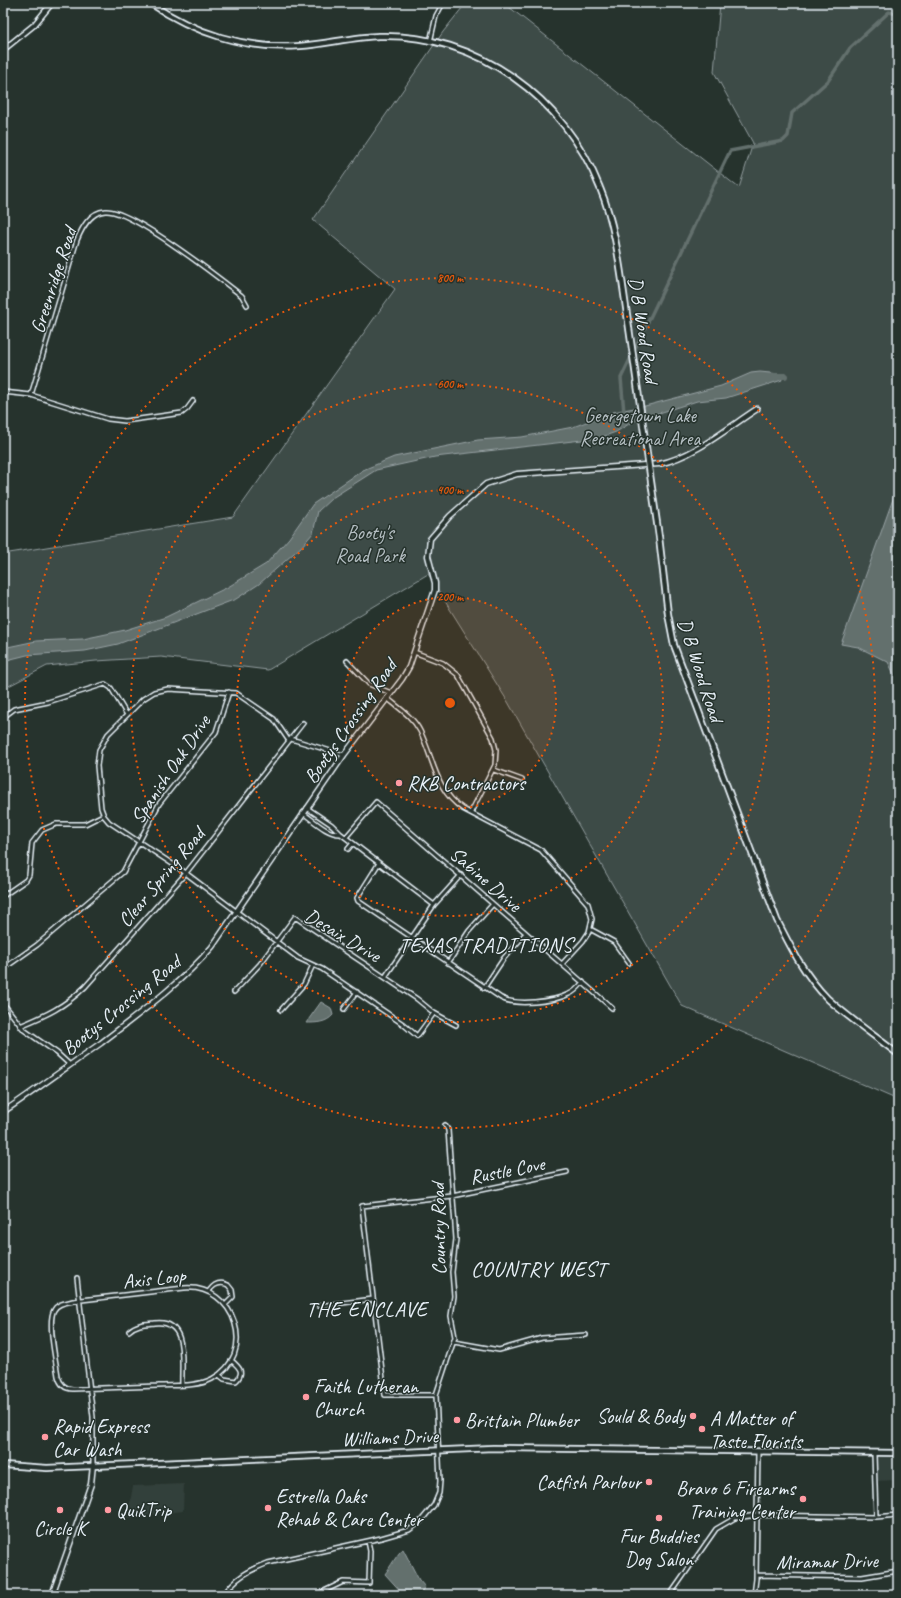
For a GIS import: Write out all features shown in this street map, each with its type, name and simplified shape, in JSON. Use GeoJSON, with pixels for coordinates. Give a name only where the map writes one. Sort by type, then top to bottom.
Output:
{"type":"FeatureCollection","features":[{"type":"Feature","properties":{"kind":"main road","name":"D B Wood Road"},"geometry":{"type":"LineString","coordinates":[[150,3],[172,18],[200,30],[246,43],[298,46],[380,36],[430,42],[464,51],[511,75],[553,110],[570,132],[591,166],[601,189],[615,246],[628,321],[659,537],[668,614],[674,645],[776,920],[795,957],[827,998],[849,1017],[898,1054]]}},
{"type":"Feature","properties":{"kind":"main road","name":"Williams Drive"},"geometry":{"type":"LineString","coordinates":[[3,1465],[47,1468],[438,1450],[539,1448],[874,1454],[898,1453]]}},
{"type":"Feature","properties":{"kind":"street"},"geometry":{"type":"LineString","coordinates":[[3,50],[34,25],[52,3]]}},
{"type":"Feature","properties":{"kind":"street"},"geometry":{"type":"LineString","coordinates":[[430,42],[436,16],[443,3]]}},
{"type":"Feature","properties":{"kind":"street","name":"Greenridge Road"},"geometry":{"type":"LineString","coordinates":[[31,395],[76,240],[85,224],[98,212],[118,212],[160,237],[242,296],[247,305]]}},
{"type":"Feature","properties":{"kind":"street"},"geometry":{"type":"LineString","coordinates":[[3,392],[31,395],[119,421],[182,412],[187,409],[193,400]]}},
{"type":"Feature","properties":{"kind":"street","name":"Bootys Crossing Road"},"geometry":{"type":"LineString","coordinates":[[3,1112],[70,1065],[159,999],[212,946],[344,755],[405,674],[435,590],[435,583],[428,556],[430,539],[450,516],[477,490],[495,480],[517,474],[659,464],[668,462],[691,453],[757,409]]}},
{"type":"Feature","properties":{"kind":"street"},"geometry":{"type":"LineString","coordinates":[[414,652],[443,663],[458,675],[493,738],[496,753],[494,770],[471,812]]}},
{"type":"Feature","properties":{"kind":"street"},"geometry":{"type":"LineString","coordinates":[[347,661],[369,684],[391,693]]}},
{"type":"Feature","properties":{"kind":"street"},"geometry":{"type":"LineString","coordinates":[[6,714],[14,709],[48,702],[104,684],[109,686],[127,714]]}},
{"type":"Feature","properties":{"kind":"street"},"geometry":{"type":"LineString","coordinates":[[344,755],[290,740],[269,714],[240,695],[230,692],[160,690],[147,696],[127,714],[104,739],[98,755],[97,766],[103,815],[109,822],[186,873],[298,958],[322,969],[403,1024],[417,1036],[434,1013]]}},
{"type":"Feature","properties":{"kind":"street","name":"Spanish Oak Drive"},"geometry":{"type":"LineString","coordinates":[[3,969],[37,945],[121,874],[160,804],[216,732],[230,692]]}},
{"type":"Feature","properties":{"kind":"street"},"geometry":{"type":"LineString","coordinates":[[387,698],[416,725],[444,792],[458,805],[546,854],[588,904],[591,914],[590,929],[583,941],[562,964]]}},
{"type":"Feature","properties":{"kind":"street","name":"Clear Spring Road"},"geometry":{"type":"LineString","coordinates":[[20,1026],[54,1012],[76,995],[186,873],[303,723]]}},
{"type":"Feature","properties":{"kind":"street"},"geometry":{"type":"LineString","coordinates":[[494,770],[522,780]]}},
{"type":"Feature","properties":{"kind":"street","name":"Sabine Drive"},"geometry":{"type":"LineString","coordinates":[[346,837],[376,802],[612,1008]]}},
{"type":"Feature","properties":{"kind":"street"},"geometry":{"type":"LineString","coordinates":[[307,808],[332,825],[341,834],[434,905]]}},
{"type":"Feature","properties":{"kind":"street"},"geometry":{"type":"LineString","coordinates":[[303,813],[329,830],[337,834],[341,834]]}},
{"type":"Feature","properties":{"kind":"street"},"geometry":{"type":"LineString","coordinates":[[3,896],[26,880],[29,876],[32,843],[42,830],[56,824],[85,824],[103,815]]}},
{"type":"Feature","properties":{"kind":"street"},"geometry":{"type":"LineString","coordinates":[[348,849],[353,843]]}},
{"type":"Feature","properties":{"kind":"street"},"geometry":{"type":"LineString","coordinates":[[379,863],[357,898],[362,905],[484,988],[507,1001],[518,1003],[563,997],[572,992],[583,982]]}},
{"type":"Feature","properties":{"kind":"street"},"geometry":{"type":"LineString","coordinates":[[385,977],[434,905],[461,875]]}},
{"type":"Feature","properties":{"kind":"street"},"geometry":{"type":"LineString","coordinates":[[448,963],[470,931],[493,904]]}},
{"type":"Feature","properties":{"kind":"street","name":"Desaix Drive"},"geometry":{"type":"LineString","coordinates":[[234,992],[277,942],[295,917],[417,999],[434,1013],[456,1025]]}},
{"type":"Feature","properties":{"kind":"street"},"geometry":{"type":"LineString","coordinates":[[590,929],[614,942],[630,963]]}},
{"type":"Feature","properties":{"kind":"street"},"geometry":{"type":"LineString","coordinates":[[484,988],[504,958],[526,933]]}},
{"type":"Feature","properties":{"kind":"street"},"geometry":{"type":"LineString","coordinates":[[281,1010],[304,984],[313,965]]}},
{"type":"Feature","properties":{"kind":"street"},"geometry":{"type":"LineString","coordinates":[[344,1009],[357,992]]}},
{"type":"Feature","properties":{"kind":"street"},"geometry":{"type":"LineString","coordinates":[[3,1003],[20,1026],[57,1053],[70,1065]]}},
{"type":"Feature","properties":{"kind":"street","name":"Country Road"},"geometry":{"type":"LineString","coordinates":[[224,1595],[233,1583],[242,1575],[262,1565],[398,1534],[409,1530],[420,1522],[429,1512],[439,1493],[436,1395],[454,1342],[454,1329],[451,1316],[454,1296],[452,1272],[456,1239],[448,1130],[445,1126]]}},
{"type":"Feature","properties":{"kind":"street","name":"Rustle Cove"},"geometry":{"type":"LineString","coordinates":[[373,1299],[362,1206],[452,1196],[567,1172]]}},
{"type":"Feature","properties":{"kind":"street"},"geometry":{"type":"LineString","coordinates":[[52,1595],[91,1484],[94,1465],[91,1389],[77,1278]]}},
{"type":"Feature","properties":{"kind":"street"},"geometry":{"type":"LineString","coordinates":[[209,1291],[218,1283],[228,1285],[232,1290],[233,1297],[226,1304]]}},
{"type":"Feature","properties":{"kind":"street","name":"Axis Loop"},"geometry":{"type":"LineString","coordinates":[[184,1288],[198,1288],[209,1291],[226,1304],[235,1321],[236,1347],[231,1360],[219,1375],[202,1383],[182,1385],[68,1389],[62,1384],[58,1376],[51,1316],[54,1309],[61,1304],[184,1288]]}},
{"type":"Feature","properties":{"kind":"street"},"geometry":{"type":"LineString","coordinates":[[319,1306],[373,1299],[385,1395],[436,1395]]}},
{"type":"Feature","properties":{"kind":"street"},"geometry":{"type":"LineString","coordinates":[[129,1331],[136,1326],[160,1322],[168,1323],[174,1326],[180,1337],[182,1385]]}},
{"type":"Feature","properties":{"kind":"street"},"geometry":{"type":"LineString","coordinates":[[454,1342],[499,1350],[542,1338],[586,1335]]}},
{"type":"Feature","properties":{"kind":"street"},"geometry":{"type":"LineString","coordinates":[[219,1375],[230,1381],[236,1381],[240,1377],[241,1372],[239,1367],[231,1360]]}},
{"type":"Feature","properties":{"kind":"street"},"geometry":{"type":"LineString","coordinates":[[754,1595],[756,1575],[758,1452]]}},
{"type":"Feature","properties":{"kind":"street"},"geometry":{"type":"LineString","coordinates":[[874,1454],[876,1517]]}},
{"type":"Feature","properties":{"kind":"street"},"geometry":{"type":"LineString","coordinates":[[670,1595],[718,1527],[735,1518],[757,1515],[876,1517],[898,1515]]}},
{"type":"Feature","properties":{"kind":"street"},"geometry":{"type":"LineString","coordinates":[[316,1595],[343,1582],[369,1583],[370,1553],[368,1541]]}},
{"type":"Feature","properties":{"kind":"street","name":"Miramar Drive"},"geometry":{"type":"LineString","coordinates":[[756,1575],[862,1577],[898,1571]]}},
{"type":"Feature","properties":{"kind":"shaded area"},"geometry":{"type":"Polygon","coordinates":[[[760,372],[780,374],[782,380],[726,398],[697,401],[634,421],[616,432],[599,438],[435,457],[376,470],[332,498],[318,511],[313,533],[302,546],[259,584],[236,599],[118,644],[85,651],[27,655],[3,661],[3,648],[36,641],[83,639],[125,630],[166,617],[228,587],[266,564],[289,538],[313,504],[363,470],[394,457],[478,440],[522,437],[573,427],[613,412],[645,406],[721,386],[751,373],[760,372]]]}},
{"type":"Feature","properties":{"kind":"shaded area"},"geometry":{"type":"Polygon","coordinates":[[[898,485],[898,682],[888,662],[858,647],[841,644],[898,485]]]}},
{"type":"Feature","properties":{"kind":"shaded area"},"geometry":{"type":"Polygon","coordinates":[[[321,1002],[331,1008],[333,1015],[324,1021],[317,1023],[306,1023],[321,1002]]]}},
{"type":"Feature","properties":{"kind":"shaded area"},"geometry":{"type":"Polygon","coordinates":[[[898,1452],[898,1480],[878,1481],[877,1454],[898,1452]]]}},
{"type":"Feature","properties":{"kind":"shaded area"},"geometry":{"type":"Polygon","coordinates":[[[184,1484],[183,1511],[127,1518],[133,1486],[184,1484]]]}},
{"type":"Feature","properties":{"kind":"shaded area"},"geometry":{"type":"Polygon","coordinates":[[[403,1549],[419,1580],[425,1587],[419,1595],[404,1595],[385,1574],[403,1549]]]}},
{"type":"Feature","properties":{"kind":"green space","name":"Georgetown Lake Recreational Area"},"geometry":{"type":"Polygon","coordinates":[[[466,3],[504,3],[739,188],[753,143],[714,72],[720,3],[898,3],[898,1100],[682,1006],[508,702],[428,574],[268,670],[161,657],[96,661],[47,666],[3,689],[3,554],[233,517],[395,289],[313,220],[443,32],[466,3]]]}},
{"type":"Feature","properties":{"kind":"waterway"},"geometry":{"type":"LineString","coordinates":[[624,413],[621,378],[730,151],[783,141],[788,136],[792,113],[828,81],[850,48],[889,12],[898,14]]}},
{"type":"Feature","properties":{"kind":"waterway"},"geometry":{"type":"LineString","coordinates":[[774,376],[785,376]]}},
{"type":"Feature","properties":{"kind":"place","name":"RKB Contractors"},"geometry":{"type":"Point","coordinates":[399,783]}},
{"type":"Feature","properties":{"kind":"place","name":"Faith Lutheran Church"},"geometry":{"type":"Point","coordinates":[306,1397]}},
{"type":"Feature","properties":{"kind":"place","name":"Sould & Body"},"geometry":{"type":"Point","coordinates":[693,1416]}},
{"type":"Feature","properties":{"kind":"place","name":"Brittain Plumber"},"geometry":{"type":"Point","coordinates":[457,1420]}},
{"type":"Feature","properties":{"kind":"place","name":"A Matter of Taste Florists"},"geometry":{"type":"Point","coordinates":[702,1429]}},
{"type":"Feature","properties":{"kind":"place","name":"Rapid Express Car Wash"},"geometry":{"type":"Point","coordinates":[45,1437]}},
{"type":"Feature","properties":{"kind":"place","name":"Catfish Parlour"},"geometry":{"type":"Point","coordinates":[649,1482]}},
{"type":"Feature","properties":{"kind":"place","name":"Bravo 6 Firearms Training Center"},"geometry":{"type":"Point","coordinates":[803,1499]}},
{"type":"Feature","properties":{"kind":"place","name":"Estrella Oaks Rehab & Care Center"},"geometry":{"type":"Point","coordinates":[268,1508]}},
{"type":"Feature","properties":{"kind":"place","name":"Circle K"},"geometry":{"type":"Point","coordinates":[60,1510]}},
{"type":"Feature","properties":{"kind":"place","name":"QuikTrip"},"geometry":{"type":"Point","coordinates":[108,1510]}},
{"type":"Feature","properties":{"kind":"place","name":"Fur Buddies Dog Salon"},"geometry":{"type":"Point","coordinates":[659,1518]}},
{"type":"Feature","properties":{"kind":"district","name":"TEXAS TRADITIONS"},"geometry":{"type":"Point","coordinates":[486,945]}},
{"type":"Feature","properties":{"kind":"district","name":"COUNTRY WEST"},"geometry":{"type":"Point","coordinates":[539,1269]}},
{"type":"Feature","properties":{"kind":"district","name":"THE ENCLAVE"},"geometry":{"type":"Point","coordinates":[367,1309]}},
{"type":"Feature","properties":{"kind":"park label","name":"Booty's Road Park"},"geometry":{"type":"Point","coordinates":[370,544]}}]}
